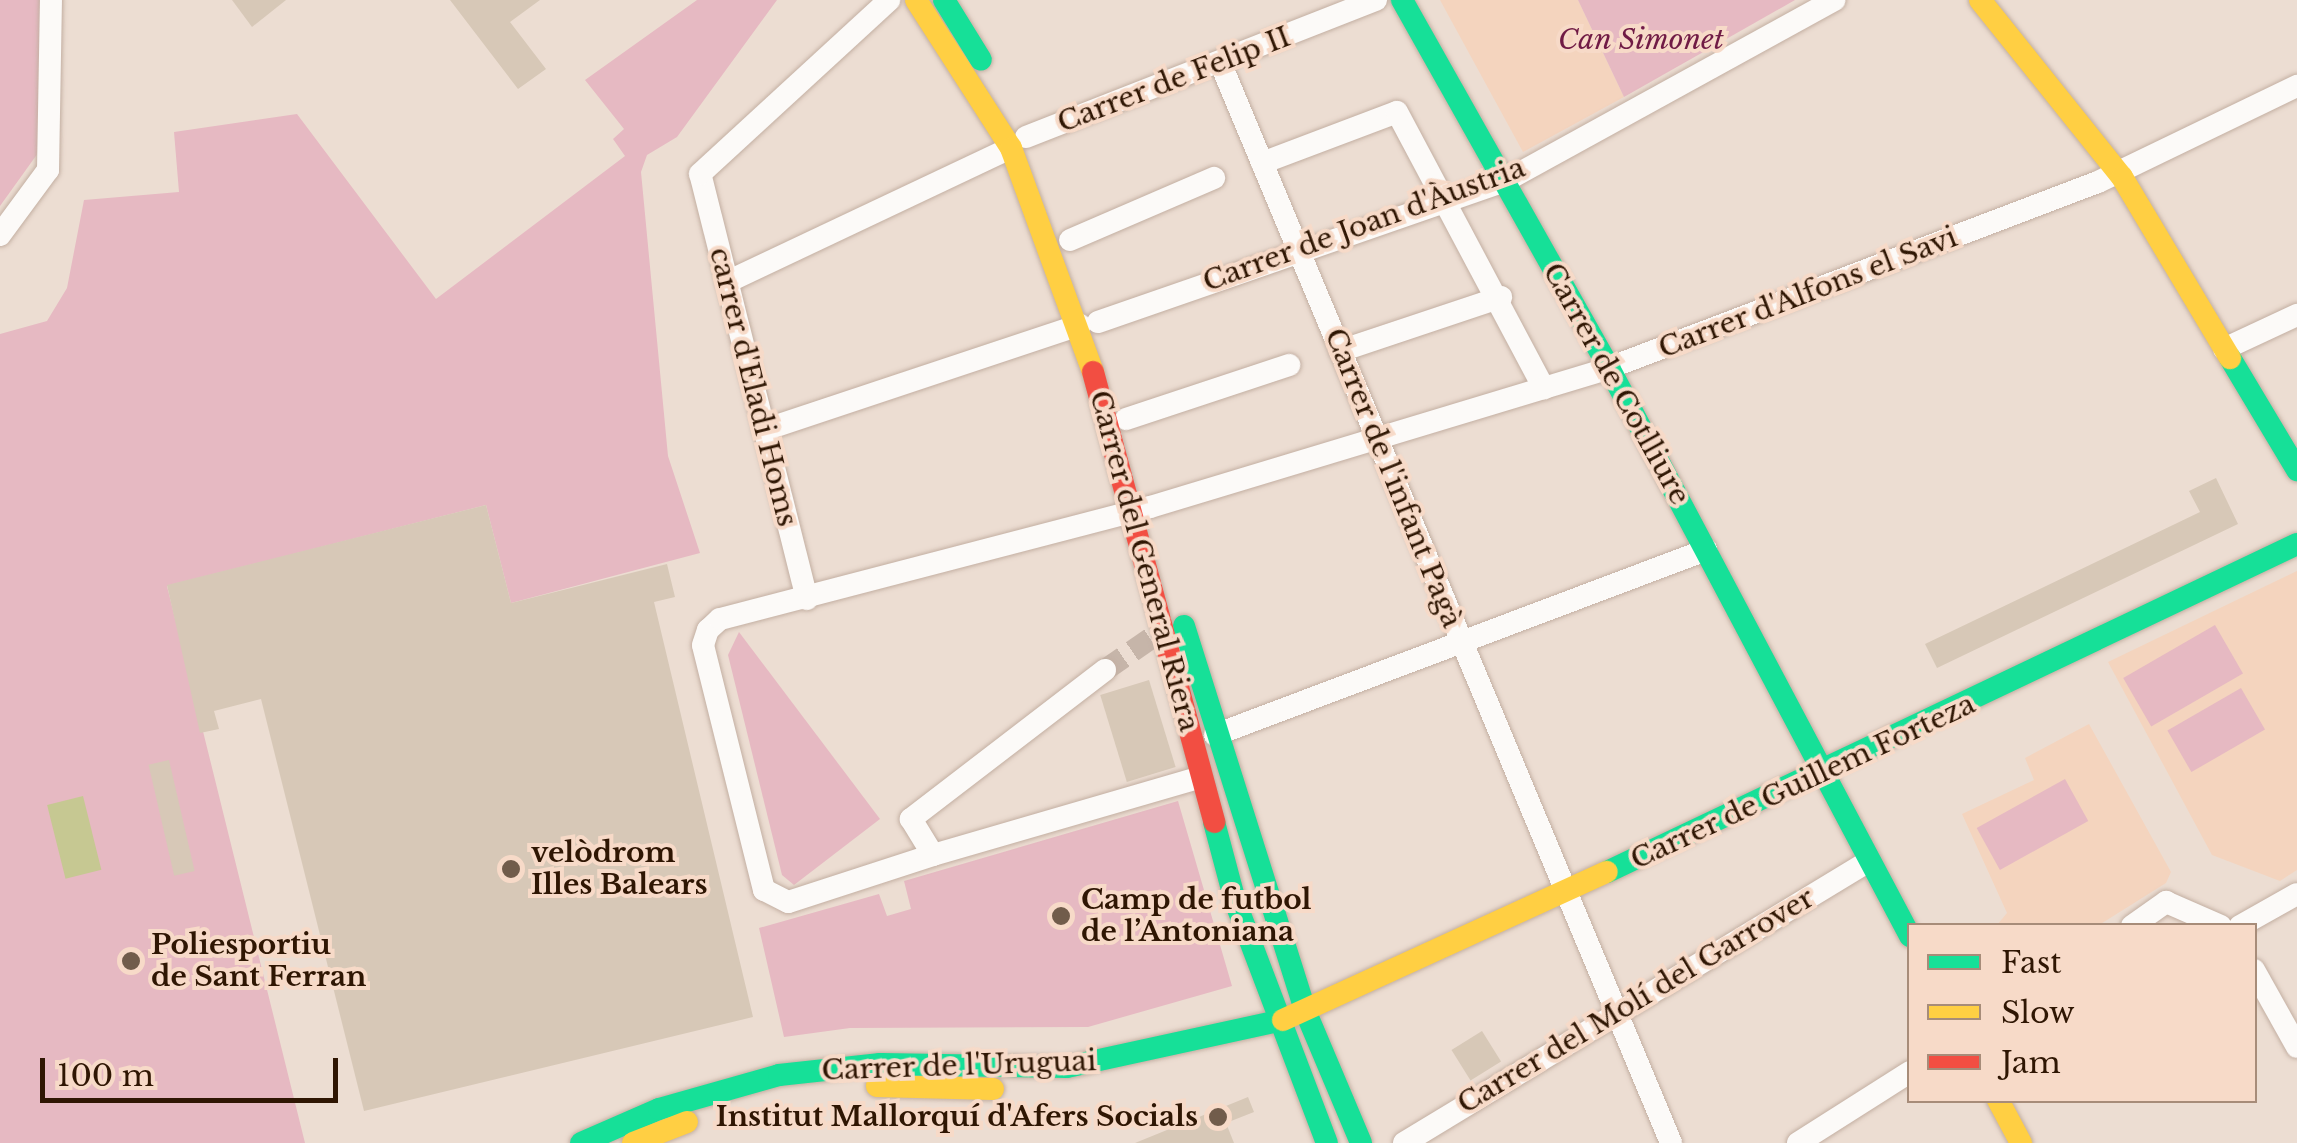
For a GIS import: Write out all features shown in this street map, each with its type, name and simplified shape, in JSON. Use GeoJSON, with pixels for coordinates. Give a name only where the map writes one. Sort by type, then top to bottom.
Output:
{"type":"FeatureCollection","features":[{"type":"Feature","properties":{"kind":"street"},"geometry":{"type":"LineString","coordinates":[[0,234],[48,170],[51,0]]}},
{"type":"Feature","properties":{"kind":"street","name":"carrer d'Eladi Homs"},"geometry":{"type":"LineString","coordinates":[[806,599],[700,174],[888,0]]}},
{"type":"Feature","properties":{"kind":"street","name":"Carrer del General Riera"},"geometry":{"type":"LineString","coordinates":[[916,0],[1019,142],[1126,419],[1200,777],[1278,1020],[1327,1143]]}},
{"type":"Feature","properties":{"kind":"street","name":"Carrer del General Riera"},"geometry":{"type":"LineString","coordinates":[[944,0],[1070,240],[1089,323],[1142,509],[1308,1015],[1361,1143]]}},
{"type":"Feature","properties":{"kind":"street","name":"Carrer de Felip II"},"geometry":{"type":"LineString","coordinates":[[728,282],[1019,142],[1376,0]]}},
{"type":"Feature","properties":{"kind":"street","name":"Carrer de Cotlliure"},"geometry":{"type":"LineString","coordinates":[[1402,0],[1610,368],[1907,931]]}},
{"type":"Feature","properties":{"kind":"street","name":"Carrer de Joan d'Àustria"},"geometry":{"type":"LineString","coordinates":[[764,430],[1505,180],[1834,0]]}},
{"type":"Feature","properties":{"kind":"street"},"geometry":{"type":"LineString","coordinates":[[1980,0],[2118,172],[2297,470]]}},
{"type":"Feature","properties":{"kind":"street","name":"Carrer de l'infant Pagà"},"geometry":{"type":"LineString","coordinates":[[1220,62],[1670,1143]]}},
{"type":"Feature","properties":{"kind":"street","name":"Carrer d'Alfons el Savi"},"geometry":{"type":"LineString","coordinates":[[1200,777],[788,902],[764,890],[703,645],[720,619],[1142,509],[1610,368],[2118,172],[2297,86]]}},
{"type":"Feature","properties":{"kind":"street"},"geometry":{"type":"LineString","coordinates":[[1262,162],[1396,112],[1502,298],[1544,388]]}},
{"type":"Feature","properties":{"kind":"street"},"geometry":{"type":"LineString","coordinates":[[1070,240],[1214,178]]}},
{"type":"Feature","properties":{"kind":"street"},"geometry":{"type":"LineString","coordinates":[[1340,351],[1502,298]]}},
{"type":"Feature","properties":{"kind":"street"},"geometry":{"type":"LineString","coordinates":[[2224,349],[2297,314]]}},
{"type":"Feature","properties":{"kind":"street"},"geometry":{"type":"LineString","coordinates":[[1126,419],[1289,366]]}},
{"type":"Feature","properties":{"kind":"street","name":"Carrer de Guillem Forteza"},"geometry":{"type":"LineString","coordinates":[[1278,1020],[1308,1015],[2297,544]]}},
{"type":"Feature","properties":{"kind":"street"},"geometry":{"type":"LineString","coordinates":[[1215,735],[1706,550]]}},
{"type":"Feature","properties":{"kind":"street"},"geometry":{"type":"LineString","coordinates":[[933,855],[911,818],[1105,670]]}},
{"type":"Feature","properties":{"kind":"street","name":"Carrer del Molí del Garrover"},"geometry":{"type":"LineString","coordinates":[[1404,1143],[1615,1010],[1869,861]]}},
{"type":"Feature","properties":{"kind":"street"},"geometry":{"type":"LineString","coordinates":[[2245,923],[2297,894]]}},
{"type":"Feature","properties":{"kind":"street"},"geometry":{"type":"LineString","coordinates":[[2136,923],[2166,902],[2215,923]]}},
{"type":"Feature","properties":{"kind":"street"},"geometry":{"type":"LineString","coordinates":[[2257,975],[2297,1046]]}},
{"type":"Feature","properties":{"kind":"street","name":"Carrer de l'Uruguai"},"geometry":{"type":"LineString","coordinates":[[581,1143],[703,1094],[811,1069],[1067,1067],[1278,1020]]}},
{"type":"Feature","properties":{"kind":"street","name":"Carrer de l'Uruguai"},"geometry":{"type":"LineString","coordinates":[[633,1143],[724,1110],[826,1089],[1075,1088],[1199,1064],[1278,1020]]}},
{"type":"Feature","properties":{"kind":"street"},"geometry":{"type":"LineString","coordinates":[[1798,1143],[1907,1074]]}},
{"type":"Feature","properties":{"kind":"street"},"geometry":{"type":"LineString","coordinates":[[2000,1103],[2020,1143]]}},
{"type":"Feature","properties":{"kind":"shaded area"},"geometry":{"type":"Polygon","coordinates":[[[1440,0],[1578,0],[1624,97],[1523,152],[1440,0]]]}},
{"type":"Feature","properties":{"kind":"shaded area"},"geometry":{"type":"Polygon","coordinates":[[[2297,571],[2297,870],[2280,881],[2212,855],[2108,662],[2297,571]]]}},
{"type":"Feature","properties":{"kind":"shaded area"},"geometry":{"type":"Polygon","coordinates":[[[2089,724],[2171,872],[2166,883],[2102,923],[1999,923],[2007,913],[1962,814],[2034,780],[2025,758],[2089,724]]]}},
{"type":"Feature","properties":{"kind":"shaded area"},"geometry":{"type":"Polygon","coordinates":[[[83,796],[101,870],[65,879],[47,805],[83,796]]]}},
{"type":"Feature","properties":{"kind":"green space"},"geometry":{"type":"Polygon","coordinates":[[[0,0],[41,0],[38,153],[0,206],[0,0]]]}},
{"type":"Feature","properties":{"kind":"green space"},"geometry":{"type":"Polygon","coordinates":[[[697,0],[777,0],[677,137],[647,155],[641,172],[668,456],[700,553],[511,603],[486,505],[167,586],[305,1143],[0,1143],[0,334],[47,321],[67,288],[84,200],[179,192],[174,132],[297,114],[436,299],[625,156],[613,139],[624,129],[585,80],[697,0]]]}},
{"type":"Feature","properties":{"kind":"green space","name":"Can Simonet"},"geometry":{"type":"Polygon","coordinates":[[[1578,0],[1795,0],[1624,97],[1578,0]]]}},
{"type":"Feature","properties":{"kind":"green space"},"geometry":{"type":"Polygon","coordinates":[[[2215,625],[2243,673],[2151,726],[2123,678],[2215,625]]]}},
{"type":"Feature","properties":{"kind":"green space"},"geometry":{"type":"Polygon","coordinates":[[[739,632],[880,819],[794,885],[782,875],[728,655],[739,632]]]}},
{"type":"Feature","properties":{"kind":"green space"},"geometry":{"type":"Polygon","coordinates":[[[2241,688],[2265,730],[2191,772],[2167,730],[2241,688]]]}},
{"type":"Feature","properties":{"kind":"green space"},"geometry":{"type":"Polygon","coordinates":[[[2065,779],[2088,821],[2000,870],[1977,828],[2065,779]]]}},
{"type":"Feature","properties":{"kind":"green space"},"geometry":{"type":"Polygon","coordinates":[[[1178,801],[1232,986],[1088,1027],[850,1028],[784,1037],[759,928],[879,894],[887,916],[911,909],[904,881],[1178,801]]]}},
{"type":"Feature","properties":{"kind":"building"},"geometry":{"type":"Polygon","coordinates":[[[232,0],[286,0],[252,27],[232,0]]]}},
{"type":"Feature","properties":{"kind":"building"},"geometry":{"type":"Polygon","coordinates":[[[450,0],[540,0],[510,22],[546,69],[518,89],[450,0]]]}},
{"type":"Feature","properties":{"kind":"building"},"geometry":{"type":"Polygon","coordinates":[[[2216,478],[2238,524],[1937,668],[1925,644],[2200,512],[2189,491],[2216,478]]]}},
{"type":"Feature","properties":{"kind":"building","name":"velòdrom Illes Balears"},"geometry":{"type":"Polygon","coordinates":[[[486,505],[511,603],[667,564],[675,597],[654,602],[753,1017],[364,1111],[261,699],[214,711],[219,729],[200,733],[167,585],[486,505]]]}},
{"type":"Feature","properties":{"kind":"building"},"geometry":{"type":"Polygon","coordinates":[[[1149,680],[1176,767],[1127,782],[1100,695],[1149,680]]]}},
{"type":"Feature","properties":{"kind":"building"},"geometry":{"type":"Polygon","coordinates":[[[169,760],[195,871],[174,876],[149,765],[169,760]]]}},
{"type":"Feature","properties":{"kind":"building"},"geometry":{"type":"Polygon","coordinates":[[[1482,1031],[1501,1062],[1471,1081],[1451,1050],[1482,1031]]]}},
{"type":"Feature","properties":{"kind":"building","name":"Institut Mallorquí d'Afers Socials"},"geometry":{"type":"Polygon","coordinates":[[[1248,1097],[1254,1112],[1226,1123],[1234,1143],[1135,1143],[1248,1097]]]}},
{"type":"Feature","properties":{"kind":"tunnel"},"geometry":{"type":"LineString","coordinates":[[1105,670],[1163,630]]}},
{"type":"Feature","properties":{"kind":"traffic: fast"},"geometry":{"type":"LineString","coordinates":[[944,0],[981,60]]}},
{"type":"Feature","properties":{"kind":"traffic: fast"},"geometry":{"type":"LineString","coordinates":[[1402,0],[1609,368],[1907,930]]}},
{"type":"Feature","properties":{"kind":"traffic: fast"},"geometry":{"type":"LineString","coordinates":[[2230,358],[2297,470]]}},
{"type":"Feature","properties":{"kind":"traffic: fast"},"geometry":{"type":"LineString","coordinates":[[1607,872],[2297,544]]}},
{"type":"Feature","properties":{"kind":"traffic: fast"},"geometry":{"type":"LineString","coordinates":[[1184,626],[1307,1015],[1361,1143]]}},
{"type":"Feature","properties":{"kind":"traffic: fast"},"geometry":{"type":"LineString","coordinates":[[1214,822],[1235,901],[1327,1143]]}},
{"type":"Feature","properties":{"kind":"traffic: fast"},"geometry":{"type":"LineString","coordinates":[[581,1143],[659,1109],[779,1075],[880,1064],[1067,1067],[1283,1020]]}},
{"type":"Feature","properties":{"kind":"traffic: slow"},"geometry":{"type":"LineString","coordinates":[[916,0],[1011,148],[1093,372]]}},
{"type":"Feature","properties":{"kind":"traffic: slow"},"geometry":{"type":"LineString","coordinates":[[1980,0],[2122,177],[2230,358]]}},
{"type":"Feature","properties":{"kind":"traffic: slow"},"geometry":{"type":"LineString","coordinates":[[1283,1020],[1607,872]]}},
{"type":"Feature","properties":{"kind":"traffic: slow"},"geometry":{"type":"LineString","coordinates":[[877,1086],[993,1089]]}},
{"type":"Feature","properties":{"kind":"traffic: slow"},"geometry":{"type":"LineString","coordinates":[[2000,1103],[2021,1143]]}},
{"type":"Feature","properties":{"kind":"traffic: slow"},"geometry":{"type":"LineString","coordinates":[[633,1143],[687,1122]]}},
{"type":"Feature","properties":{"kind":"traffic: jam"},"geometry":{"type":"LineString","coordinates":[[1093,372],[1214,822]]}},
{"type":"Feature","properties":{"kind":"place","name":"velòdrom Illes Balears"},"geometry":{"type":"Point","coordinates":[511,869]}},
{"type":"Feature","properties":{"kind":"place","name":"Camp de futbol de l’Antoniana"},"geometry":{"type":"Point","coordinates":[1061,916]}},
{"type":"Feature","properties":{"kind":"place","name":"Poliesportiu de Sant Ferran"},"geometry":{"type":"Point","coordinates":[131,961]}},
{"type":"Feature","properties":{"kind":"place","name":"Institut Mallorquí d'Afers Socials"},"geometry":{"type":"Point","coordinates":[1218,1117]}}]}
